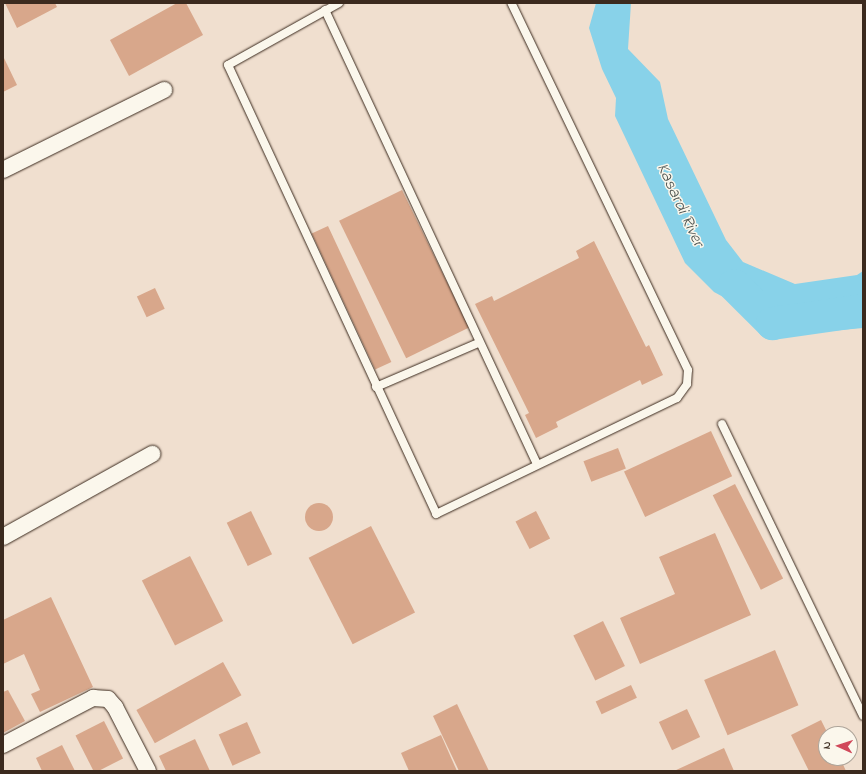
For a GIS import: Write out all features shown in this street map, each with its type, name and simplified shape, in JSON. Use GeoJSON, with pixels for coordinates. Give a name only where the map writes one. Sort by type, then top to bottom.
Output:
{"type":"FeatureCollection","features":[{"type":"Feature","properties":{"kind":"street"},"geometry":{"type":"LineString","coordinates":[[3,170],[164,90]]}},
{"type":"Feature","properties":{"kind":"street"},"geometry":{"type":"LineString","coordinates":[[3,536],[152,454]]}},
{"type":"Feature","properties":{"kind":"street"},"geometry":{"type":"LineString","coordinates":[[3,746],[93,698],[108,700],[115,707],[148,771]]}},
{"type":"Feature","properties":{"kind":"lane"},"geometry":{"type":"LineString","coordinates":[[339,3],[228,66],[436,514],[536,464],[677,398],[687,384],[688,370],[511,3]]}},
{"type":"Feature","properties":{"kind":"lane"},"geometry":{"type":"LineString","coordinates":[[325,10],[478,343],[536,464]]}},
{"type":"Feature","properties":{"kind":"lane"},"geometry":{"type":"LineString","coordinates":[[376,387],[478,343]]}},
{"type":"Feature","properties":{"kind":"lane"},"geometry":{"type":"LineString","coordinates":[[722,424],[863,716]]}},
{"type":"Feature","properties":{"kind":"water"},"geometry":{"type":"Polygon","coordinates":[[[596,3],[631,3],[628,49],[660,82],[668,119],[726,240],[743,262],[795,284],[857,275],[863,271],[863,328],[820,332],[753,313],[714,292],[685,263],[615,116],[616,98],[602,69],[589,28],[596,3]]]}},
{"type":"Feature","properties":{"kind":"building"},"geometry":{"type":"Polygon","coordinates":[[[5,3],[55,3],[57,7],[17,28],[5,3]]]}},
{"type":"Feature","properties":{"kind":"building"},"geometry":{"type":"Polygon","coordinates":[[[177,3],[186,3],[203,35],[129,76],[110,40],[177,3]]]}},
{"type":"Feature","properties":{"kind":"building"},"geometry":{"type":"Polygon","coordinates":[[[3,56],[17,85],[3,92],[3,56]]]}},
{"type":"Feature","properties":{"kind":"building"},"geometry":{"type":"Polygon","coordinates":[[[402,190],[469,328],[406,358],[339,221],[402,190]]]}},
{"type":"Feature","properties":{"kind":"building"},"geometry":{"type":"Polygon","coordinates":[[[328,226],[391,362],[375,370],[312,234],[328,226]]]}},
{"type":"Feature","properties":{"kind":"building"},"geometry":{"type":"Polygon","coordinates":[[[594,241],[646,347],[649,345],[663,375],[642,385],[640,380],[556,422],[558,427],[536,438],[525,415],[529,413],[475,304],[492,296],[494,301],[579,258],[576,251],[594,241]]]}},
{"type":"Feature","properties":{"kind":"building"},"geometry":{"type":"Polygon","coordinates":[[[155,288],[165,309],[147,317],[137,296],[155,288]]]}},
{"type":"Feature","properties":{"kind":"building"},"geometry":{"type":"Polygon","coordinates":[[[711,431],[732,476],[645,517],[624,472],[711,431]]]}},
{"type":"Feature","properties":{"kind":"building"},"geometry":{"type":"Polygon","coordinates":[[[618,448],[626,469],[591,482],[583,461],[618,448]]]}},
{"type":"Feature","properties":{"kind":"building"},"geometry":{"type":"Polygon","coordinates":[[[735,484],[783,578],[761,590],[713,495],[735,484]]]}},
{"type":"Feature","properties":{"kind":"building"},"geometry":{"type":"Polygon","coordinates":[[[319,503],[325,504],[329,507],[332,511],[332,523],[329,527],[325,530],[319,531],[313,530],[309,527],[306,523],[305,517],[306,511],[309,507],[313,504],[319,503]]]}},
{"type":"Feature","properties":{"kind":"building"},"geometry":{"type":"Polygon","coordinates":[[[251,511],[272,554],[248,566],[227,523],[251,511]]]}},
{"type":"Feature","properties":{"kind":"building"},"geometry":{"type":"Polygon","coordinates":[[[536,511],[550,539],[530,549],[516,521],[536,511]]]}},
{"type":"Feature","properties":{"kind":"building"},"geometry":{"type":"Polygon","coordinates":[[[371,526],[415,612],[353,644],[309,558],[371,526]]]}},
{"type":"Feature","properties":{"kind":"building"},"geometry":{"type":"Polygon","coordinates":[[[715,533],[751,615],[640,664],[620,618],[675,594],[659,557],[715,533]]]}},
{"type":"Feature","properties":{"kind":"building"},"geometry":{"type":"Polygon","coordinates":[[[190,556],[223,621],[175,646],[142,581],[190,556]]]}},
{"type":"Feature","properties":{"kind":"building"},"geometry":{"type":"Polygon","coordinates":[[[51,597],[93,687],[40,712],[31,694],[40,690],[24,654],[3,664],[3,620],[51,597]]]}},
{"type":"Feature","properties":{"kind":"building"},"geometry":{"type":"Polygon","coordinates":[[[603,621],[625,666],[595,680],[573,635],[603,621]]]}},
{"type":"Feature","properties":{"kind":"building"},"geometry":{"type":"Polygon","coordinates":[[[775,650],[798,705],[728,735],[704,680],[775,650]]]}},
{"type":"Feature","properties":{"kind":"building"},"geometry":{"type":"Polygon","coordinates":[[[223,662],[241,695],[155,743],[136,710],[223,662]]]}},
{"type":"Feature","properties":{"kind":"building"},"geometry":{"type":"Polygon","coordinates":[[[631,685],[637,698],[602,714],[596,701],[631,685]]]}},
{"type":"Feature","properties":{"kind":"building"},"geometry":{"type":"Polygon","coordinates":[[[8,690],[25,721],[3,733],[3,692],[8,690]]]}},
{"type":"Feature","properties":{"kind":"building"},"geometry":{"type":"Polygon","coordinates":[[[457,704],[489,771],[459,771],[433,716],[457,704]]]}},
{"type":"Feature","properties":{"kind":"building"},"geometry":{"type":"Polygon","coordinates":[[[687,709],[700,737],[672,750],[659,722],[687,709]]]}},
{"type":"Feature","properties":{"kind":"building"},"geometry":{"type":"Polygon","coordinates":[[[821,720],[824,726],[818,726],[818,766],[844,766],[846,771],[809,771],[791,735],[821,720]]]}},
{"type":"Feature","properties":{"kind":"building"},"geometry":{"type":"Polygon","coordinates":[[[104,721],[123,758],[98,771],[94,771],[75,736],[104,721]]]}},
{"type":"Feature","properties":{"kind":"building"},"geometry":{"type":"Polygon","coordinates":[[[247,722],[261,753],[233,766],[219,735],[247,722]]]}},
{"type":"Feature","properties":{"kind":"building"},"geometry":{"type":"Polygon","coordinates":[[[441,735],[457,771],[409,771],[401,753],[441,735]]]}},
{"type":"Feature","properties":{"kind":"building"},"geometry":{"type":"Polygon","coordinates":[[[195,739],[210,771],[166,771],[159,756],[195,739]]]}},
{"type":"Feature","properties":{"kind":"building"},"geometry":{"type":"Polygon","coordinates":[[[62,745],[75,771],[42,771],[36,758],[62,745]]]}},
{"type":"Feature","properties":{"kind":"building"},"geometry":{"type":"Polygon","coordinates":[[[724,748],[734,771],[674,771],[724,748]]]}},
{"type":"Feature","properties":{"kind":"waterway","name":"Kasardi River"},"geometry":{"type":"LineString","coordinates":[[734,285],[772,323],[863,310]]}}]}
